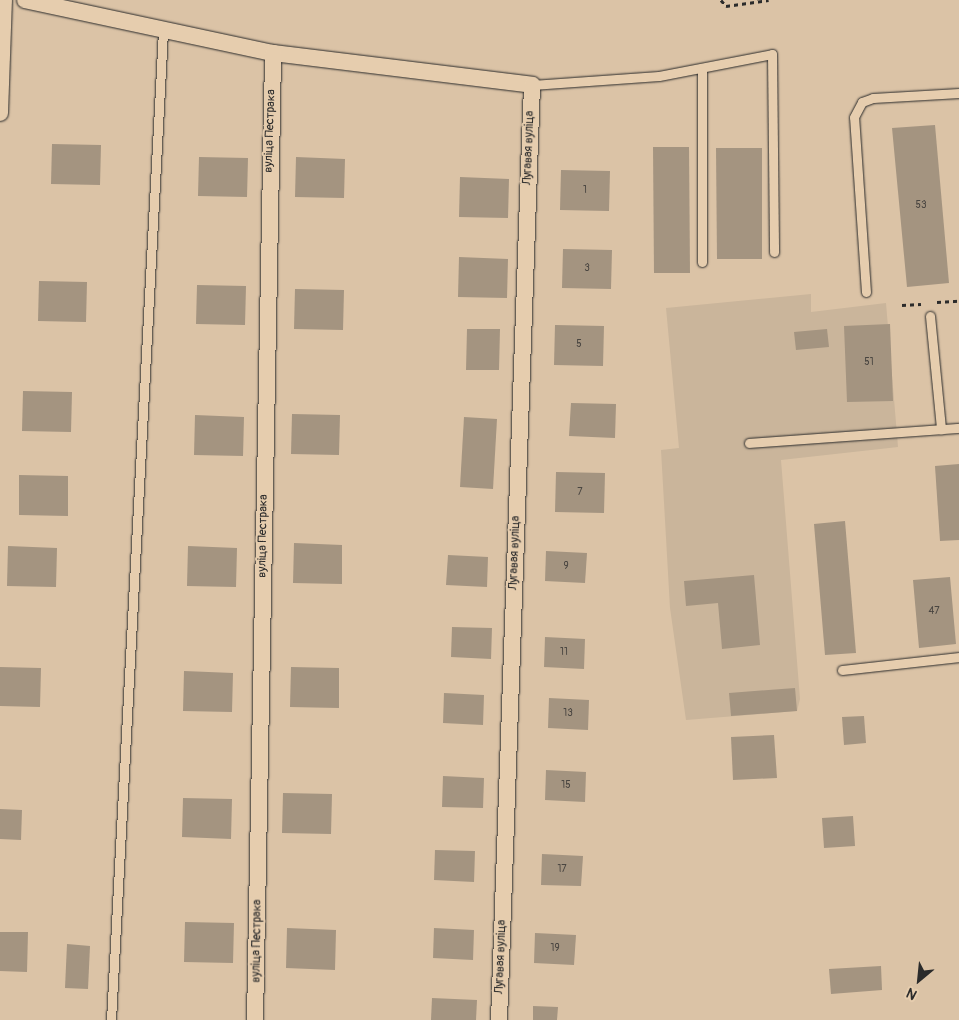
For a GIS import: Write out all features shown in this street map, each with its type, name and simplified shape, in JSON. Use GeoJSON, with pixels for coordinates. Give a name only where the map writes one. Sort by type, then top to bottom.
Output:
{"type":"FeatureCollection","features":[{"type":"Feature","properties":{"kind":"street"},"geometry":{"type":"LineString","coordinates":[[0,113],[4,0]]}},
{"type":"Feature","properties":{"kind":"street"},"geometry":{"type":"LineString","coordinates":[[25,0],[273,53],[532,85]]}},
{"type":"Feature","properties":{"kind":"street","name":"вуліца Пестрака"},"geometry":{"type":"LineString","coordinates":[[255,1020],[273,53]]}},
{"type":"Feature","properties":{"kind":"street","name":"Лугавая вуліца"},"geometry":{"type":"LineString","coordinates":[[499,1020],[532,85]]}},
{"type":"Feature","properties":{"kind":"lane"},"geometry":{"type":"LineString","coordinates":[[111,1020],[163,30]]}},
{"type":"Feature","properties":{"kind":"lane"},"geometry":{"type":"LineString","coordinates":[[532,85],[659,76],[772,54],[774,252]]}},
{"type":"Feature","properties":{"kind":"lane"},"geometry":{"type":"LineString","coordinates":[[702,68],[702,262]]}},
{"type":"Feature","properties":{"kind":"lane"},"geometry":{"type":"LineString","coordinates":[[866,292],[854,117],[862,102],[873,98],[959,93]]}},
{"type":"Feature","properties":{"kind":"lane"},"geometry":{"type":"LineString","coordinates":[[930,316],[941,429]]}},
{"type":"Feature","properties":{"kind":"lane"},"geometry":{"type":"LineString","coordinates":[[749,444],[959,428]]}},
{"type":"Feature","properties":{"kind":"lane"},"geometry":{"type":"LineString","coordinates":[[842,670],[959,657]]}},
{"type":"Feature","properties":{"kind":"path"},"geometry":{"type":"LineString","coordinates":[[721,0],[726,6],[769,0]]}},
{"type":"Feature","properties":{"kind":"shaded area"},"geometry":{"type":"Polygon","coordinates":[[[811,294],[811,312],[886,303],[898,447],[781,460],[800,699],[797,711],[686,720],[670,608],[661,450],[679,448],[666,308],[811,294]]]}},
{"type":"Feature","properties":{"kind":"building"},"geometry":{"type":"Polygon","coordinates":[[[935,125],[949,283],[907,287],[892,128],[935,125]]]}},
{"type":"Feature","properties":{"kind":"building"},"geometry":{"type":"Polygon","coordinates":[[[52,144],[101,145],[100,185],[51,184],[52,144]]]}},
{"type":"Feature","properties":{"kind":"building"},"geometry":{"type":"Polygon","coordinates":[[[653,147],[689,147],[690,273],[654,273],[653,147]]]}},
{"type":"Feature","properties":{"kind":"building"},"geometry":{"type":"Polygon","coordinates":[[[716,148],[762,148],[762,259],[717,259],[716,148]]]}},
{"type":"Feature","properties":{"kind":"building"},"geometry":{"type":"Polygon","coordinates":[[[199,157],[248,158],[247,197],[198,196],[199,157]]]}},
{"type":"Feature","properties":{"kind":"building"},"geometry":{"type":"Polygon","coordinates":[[[296,157],[345,159],[344,198],[295,197],[296,157]]]}},
{"type":"Feature","properties":{"kind":"building"},"geometry":{"type":"Polygon","coordinates":[[[561,170],[610,171],[609,211],[560,210],[561,170]]]}},
{"type":"Feature","properties":{"kind":"building"},"geometry":{"type":"Polygon","coordinates":[[[460,177],[509,179],[508,218],[459,217],[460,177]]]}},
{"type":"Feature","properties":{"kind":"building"},"geometry":{"type":"Polygon","coordinates":[[[563,249],[612,250],[611,289],[562,288],[563,249]]]}},
{"type":"Feature","properties":{"kind":"building"},"geometry":{"type":"Polygon","coordinates":[[[459,257],[508,259],[507,298],[458,297],[459,257]]]}},
{"type":"Feature","properties":{"kind":"building"},"geometry":{"type":"Polygon","coordinates":[[[39,281],[87,282],[86,322],[38,321],[39,281]]]}},
{"type":"Feature","properties":{"kind":"building"},"geometry":{"type":"Polygon","coordinates":[[[197,285],[246,286],[245,325],[196,324],[197,285]]]}},
{"type":"Feature","properties":{"kind":"building"},"geometry":{"type":"Polygon","coordinates":[[[295,289],[344,290],[343,330],[294,329],[295,289]]]}},
{"type":"Feature","properties":{"kind":"building"},"geometry":{"type":"Polygon","coordinates":[[[890,324],[893,401],[847,402],[844,326],[890,324]]]}},
{"type":"Feature","properties":{"kind":"building"},"geometry":{"type":"Polygon","coordinates":[[[555,325],[604,326],[603,366],[554,365],[555,325]]]}},
{"type":"Feature","properties":{"kind":"building"},"geometry":{"type":"Polygon","coordinates":[[[467,329],[500,329],[499,370],[466,370],[467,329]]]}},
{"type":"Feature","properties":{"kind":"building"},"geometry":{"type":"Polygon","coordinates":[[[827,329],[829,347],[796,350],[794,332],[827,329]]]}},
{"type":"Feature","properties":{"kind":"building"},"geometry":{"type":"Polygon","coordinates":[[[23,391],[72,392],[71,432],[22,431],[23,391]]]}},
{"type":"Feature","properties":{"kind":"building"},"geometry":{"type":"Polygon","coordinates":[[[571,403],[616,404],[615,438],[569,436],[571,403]]]}},
{"type":"Feature","properties":{"kind":"building"},"geometry":{"type":"Polygon","coordinates":[[[292,414],[340,415],[339,455],[291,454],[292,414]]]}},
{"type":"Feature","properties":{"kind":"building"},"geometry":{"type":"Polygon","coordinates":[[[195,415],[244,417],[243,456],[194,455],[195,415]]]}},
{"type":"Feature","properties":{"kind":"building"},"geometry":{"type":"Polygon","coordinates":[[[464,417],[497,419],[493,489],[460,487],[464,417]]]}},
{"type":"Feature","properties":{"kind":"building"},"geometry":{"type":"Polygon","coordinates":[[[959,464],[959,540],[940,541],[935,466],[959,464]]]}},
{"type":"Feature","properties":{"kind":"building"},"geometry":{"type":"Polygon","coordinates":[[[556,472],[605,473],[604,513],[555,512],[556,472]]]}},
{"type":"Feature","properties":{"kind":"building"},"geometry":{"type":"Polygon","coordinates":[[[19,475],[68,476],[68,516],[19,515],[19,475]]]}},
{"type":"Feature","properties":{"kind":"building"},"geometry":{"type":"Polygon","coordinates":[[[845,521],[856,653],[825,655],[814,524],[845,521]]]}},
{"type":"Feature","properties":{"kind":"building"},"geometry":{"type":"Polygon","coordinates":[[[294,543],[342,545],[342,584],[293,583],[294,543]]]}},
{"type":"Feature","properties":{"kind":"building"},"geometry":{"type":"Polygon","coordinates":[[[8,546],[57,548],[56,587],[7,586],[8,546]]]}},
{"type":"Feature","properties":{"kind":"building"},"geometry":{"type":"Polygon","coordinates":[[[188,546],[237,548],[236,587],[187,586],[188,546]]]}},
{"type":"Feature","properties":{"kind":"building"},"geometry":{"type":"Polygon","coordinates":[[[546,551],[587,553],[585,583],[545,581],[546,551]]]}},
{"type":"Feature","properties":{"kind":"building"},"geometry":{"type":"Polygon","coordinates":[[[448,555],[488,557],[487,587],[446,585],[448,555]]]}},
{"type":"Feature","properties":{"kind":"building"},"geometry":{"type":"Polygon","coordinates":[[[754,575],[760,645],[722,649],[718,603],[686,606],[684,581],[754,575]]]}},
{"type":"Feature","properties":{"kind":"building"},"geometry":{"type":"Polygon","coordinates":[[[950,577],[956,644],[919,648],[913,580],[950,577]]]}},
{"type":"Feature","properties":{"kind":"building"},"geometry":{"type":"Polygon","coordinates":[[[452,627],[492,628],[491,659],[451,657],[452,627]]]}},
{"type":"Feature","properties":{"kind":"building"},"geometry":{"type":"Polygon","coordinates":[[[545,637],[585,639],[584,669],[544,667],[545,637]]]}},
{"type":"Feature","properties":{"kind":"building"},"geometry":{"type":"Polygon","coordinates":[[[0,667],[41,668],[40,707],[0,706],[0,667]]]}},
{"type":"Feature","properties":{"kind":"building"},"geometry":{"type":"Polygon","coordinates":[[[291,667],[339,668],[339,708],[290,707],[291,667]]]}},
{"type":"Feature","properties":{"kind":"building"},"geometry":{"type":"Polygon","coordinates":[[[184,671],[233,673],[232,712],[183,711],[184,671]]]}},
{"type":"Feature","properties":{"kind":"building"},"geometry":{"type":"Polygon","coordinates":[[[795,688],[797,711],[731,716],[729,693],[795,688]]]}},
{"type":"Feature","properties":{"kind":"building"},"geometry":{"type":"Polygon","coordinates":[[[444,693],[484,695],[483,725],[443,723],[444,693]]]}},
{"type":"Feature","properties":{"kind":"building"},"geometry":{"type":"Polygon","coordinates":[[[549,698],[589,700],[588,730],[548,728],[549,698]]]}},
{"type":"Feature","properties":{"kind":"building"},"geometry":{"type":"Polygon","coordinates":[[[864,716],[866,743],[844,745],[842,717],[864,716]]]}},
{"type":"Feature","properties":{"kind":"building"},"geometry":{"type":"Polygon","coordinates":[[[774,735],[777,778],[733,780],[731,737],[774,735]]]}},
{"type":"Feature","properties":{"kind":"building"},"geometry":{"type":"Polygon","coordinates":[[[546,770],[586,772],[585,802],[545,800],[546,770]]]}},
{"type":"Feature","properties":{"kind":"building"},"geometry":{"type":"Polygon","coordinates":[[[443,776],[484,778],[483,808],[442,807],[443,776]]]}},
{"type":"Feature","properties":{"kind":"building"},"geometry":{"type":"Polygon","coordinates":[[[283,793],[332,794],[331,834],[282,833],[283,793]]]}},
{"type":"Feature","properties":{"kind":"building"},"geometry":{"type":"Polygon","coordinates":[[[183,798],[232,799],[231,839],[182,837],[183,798]]]}},
{"type":"Feature","properties":{"kind":"building"},"geometry":{"type":"Polygon","coordinates":[[[0,809],[22,810],[21,840],[0,839],[0,809]]]}},
{"type":"Feature","properties":{"kind":"building"},"geometry":{"type":"Polygon","coordinates":[[[853,816],[855,846],[824,848],[822,818],[853,816]]]}},
{"type":"Feature","properties":{"kind":"building"},"geometry":{"type":"Polygon","coordinates":[[[435,850],[475,851],[474,882],[434,880],[435,850]]]}},
{"type":"Feature","properties":{"kind":"building"},"geometry":{"type":"Polygon","coordinates":[[[542,854],[583,856],[581,886],[541,885],[542,854]]]}},
{"type":"Feature","properties":{"kind":"building"},"geometry":{"type":"Polygon","coordinates":[[[185,922],[234,923],[233,963],[184,962],[185,922]]]}},
{"type":"Feature","properties":{"kind":"building"},"geometry":{"type":"Polygon","coordinates":[[[287,928],[336,930],[335,970],[286,968],[287,928]]]}},
{"type":"Feature","properties":{"kind":"building"},"geometry":{"type":"Polygon","coordinates":[[[434,928],[474,930],[473,960],[433,958],[434,928]]]}},
{"type":"Feature","properties":{"kind":"building"},"geometry":{"type":"Polygon","coordinates":[[[0,932],[28,932],[27,972],[0,971],[0,932]]]}},
{"type":"Feature","properties":{"kind":"building"},"geometry":{"type":"Polygon","coordinates":[[[535,933],[576,935],[574,965],[534,963],[535,933]]]}},
{"type":"Feature","properties":{"kind":"building"},"geometry":{"type":"Polygon","coordinates":[[[67,944],[90,946],[88,989],[65,988],[67,944]]]}},
{"type":"Feature","properties":{"kind":"building"},"geometry":{"type":"Polygon","coordinates":[[[881,966],[882,990],[831,994],[829,969],[881,966]]]}},
{"type":"Feature","properties":{"kind":"building"},"geometry":{"type":"Polygon","coordinates":[[[432,998],[477,1000],[476,1020],[431,1020],[432,998]]]}},
{"type":"Feature","properties":{"kind":"building"},"geometry":{"type":"Polygon","coordinates":[[[533,1006],[558,1007],[557,1020],[533,1020],[533,1006]]]}}]}
